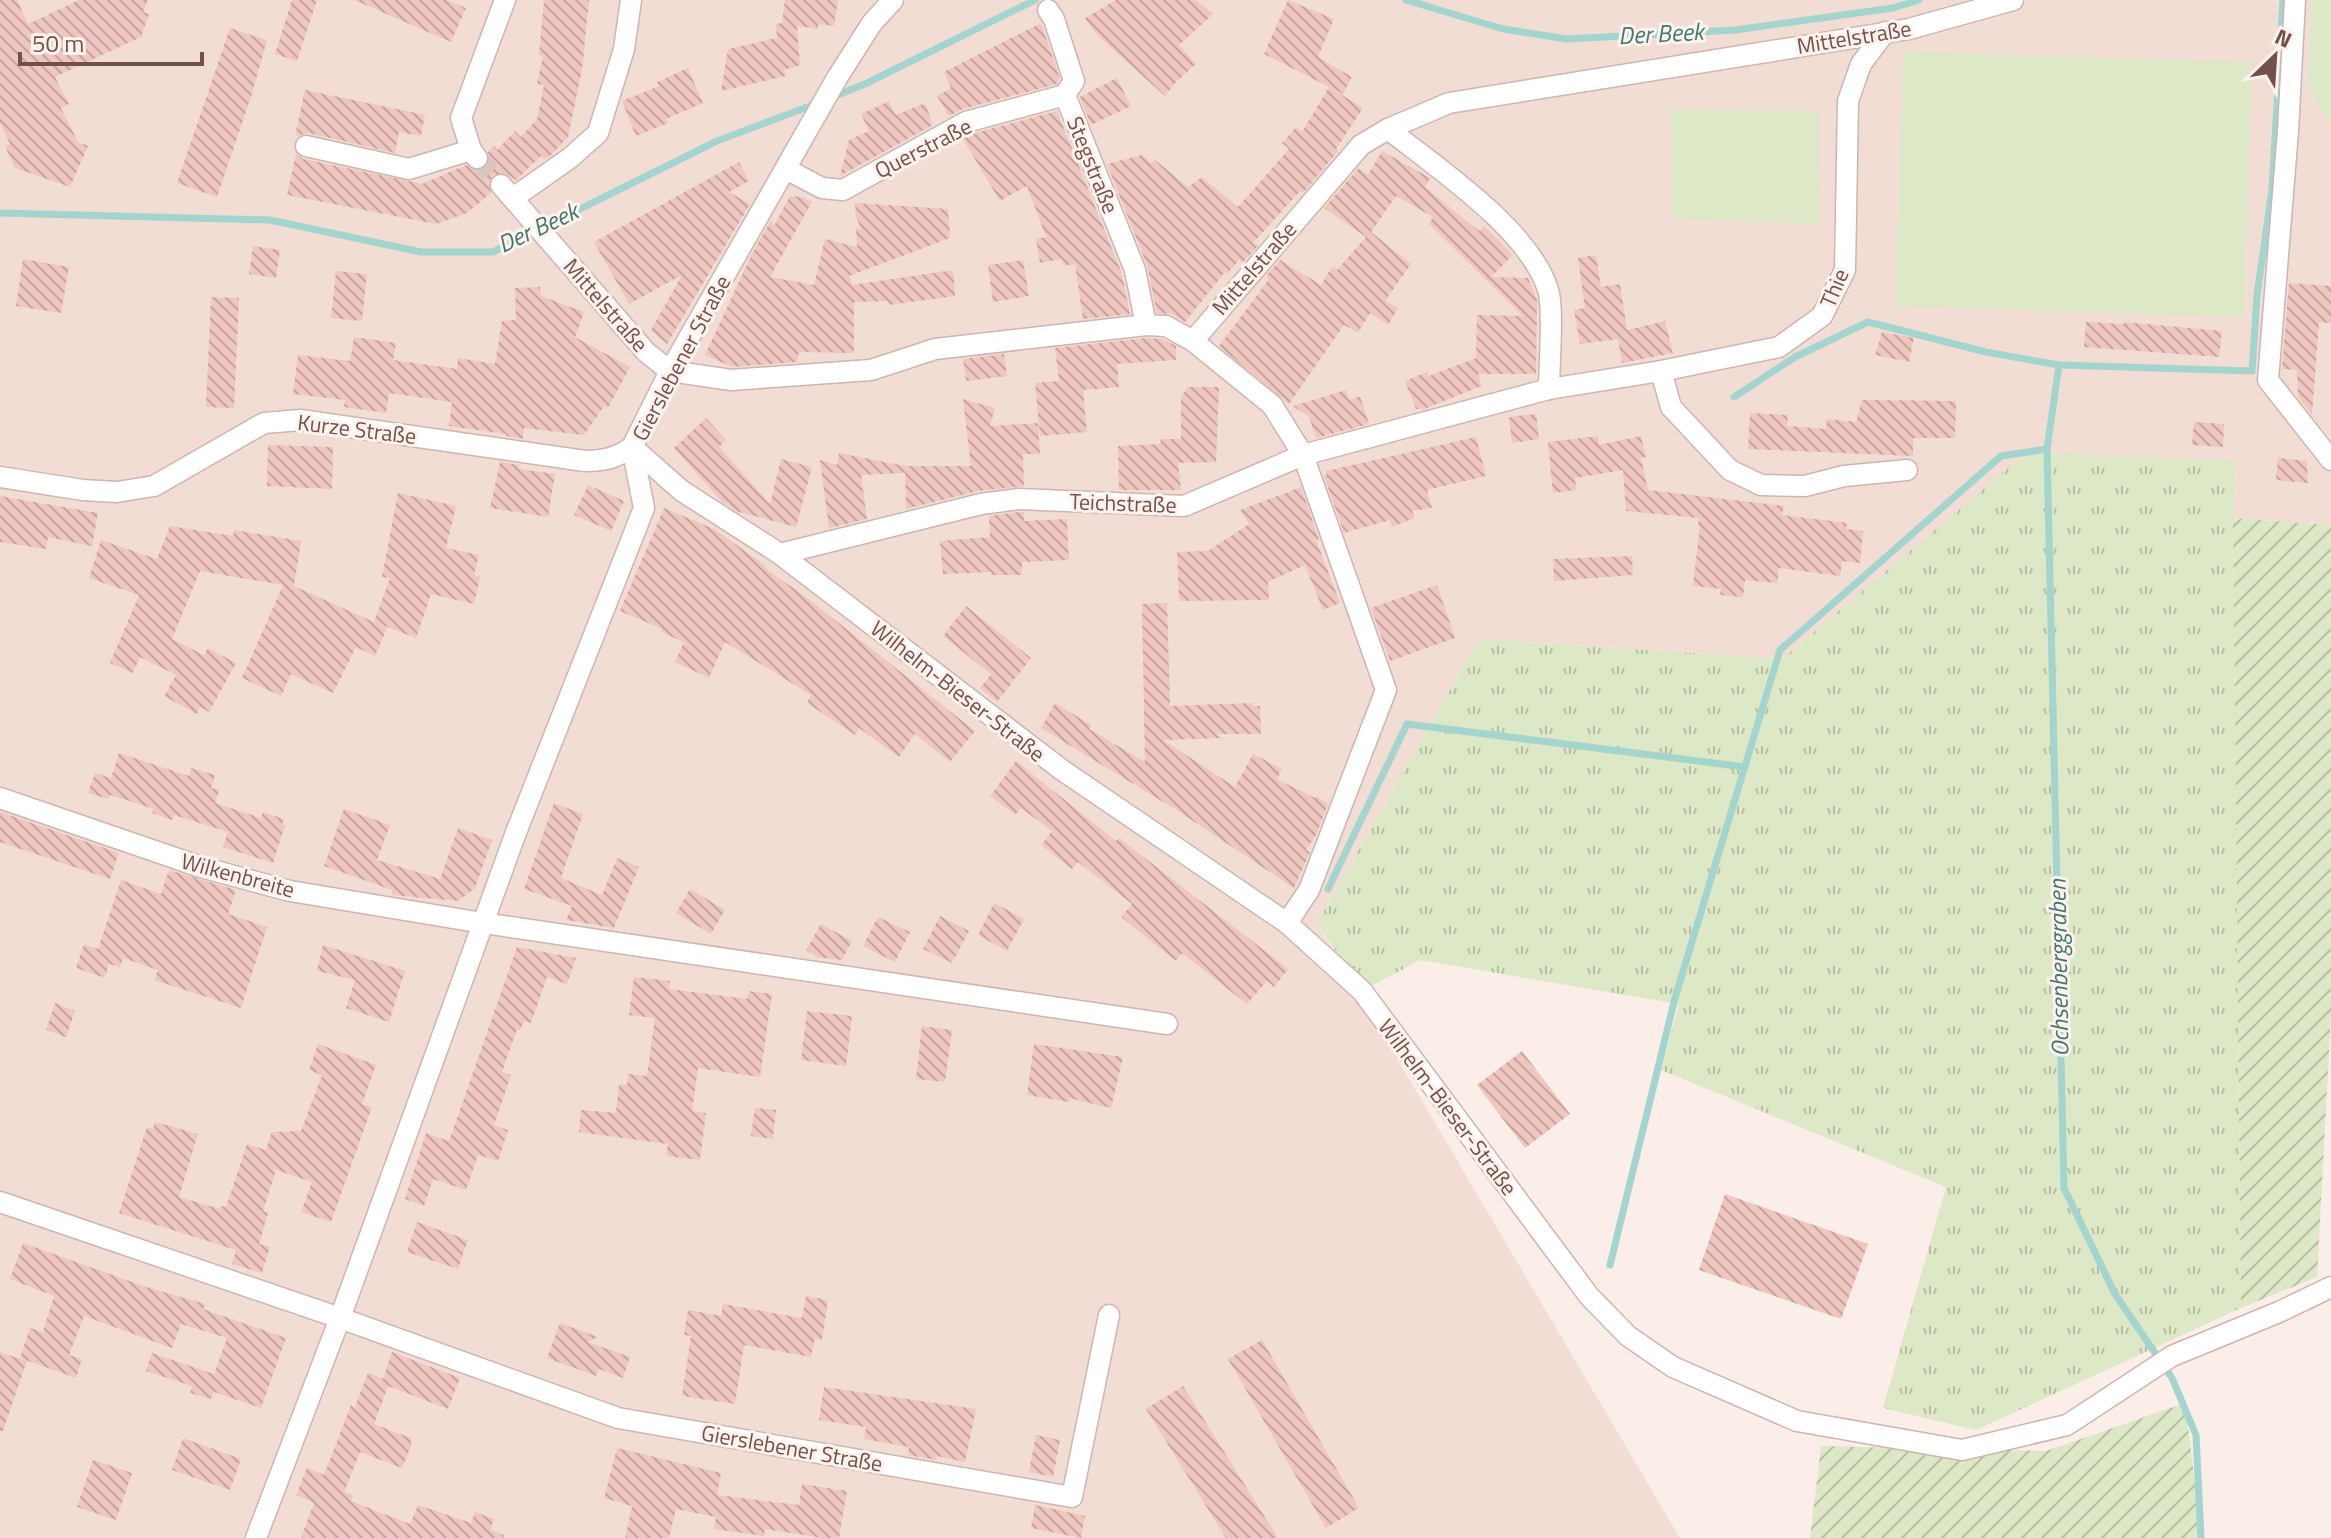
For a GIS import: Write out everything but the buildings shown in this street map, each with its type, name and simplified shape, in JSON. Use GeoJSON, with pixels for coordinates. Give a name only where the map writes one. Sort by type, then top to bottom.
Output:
{"type":"FeatureCollection","features":[{"type":"Feature","properties":{"kind":"street"},"geometry":{"type":"LineString","coordinates":[[306,146],[409,169],[474,154],[461,118],[505,0]]}},
{"type":"Feature","properties":{"kind":"street","name":"Mittelstraße"},"geometry":{"type":"LineString","coordinates":[[631,0],[624,49],[598,133],[570,158],[507,192],[646,352],[670,371]]}},
{"type":"Feature","properties":{"kind":"street","name":"Gierslebener Straße"},"geometry":{"type":"LineString","coordinates":[[256,1538],[340,1318],[483,923],[644,508],[632,447],[670,371],[837,78],[872,23],[893,0]]}},
{"type":"Feature","properties":{"kind":"street","name":"Mittelstraße"},"geometry":{"type":"LineString","coordinates":[[1193,341],[1361,145],[1388,129],[1449,103],[1909,29],[2013,0]]}},
{"type":"Feature","properties":{"kind":"street"},"geometry":{"type":"LineString","coordinates":[[2295,0],[2268,380],[2331,460]]}},
{"type":"Feature","properties":{"kind":"street","name":"Stegstraße"},"geometry":{"type":"LineString","coordinates":[[1048,10],[1054,19],[1074,81],[1065,95],[1135,270],[1146,325]]}},
{"type":"Feature","properties":{"kind":"street","name":"Thie"},"geometry":{"type":"LineString","coordinates":[[1549,389],[1661,371],[1779,347],[1822,316],[1845,270],[1848,101],[1861,64],[1885,32]]}},
{"type":"Feature","properties":{"kind":"street","name":"Querstraße"},"geometry":{"type":"LineString","coordinates":[[786,169],[822,188],[843,190],[966,122],[1065,95]]}},
{"type":"Feature","properties":{"kind":"street"},"geometry":{"type":"LineString","coordinates":[[1388,129],[1485,204],[1535,261],[1549,292],[1549,389]]}},
{"type":"Feature","properties":{"kind":"street"},"geometry":{"type":"LineString","coordinates":[[670,371],[731,380],[871,370],[935,349],[1146,325],[1166,326],[1193,341],[1272,405],[1303,455],[1386,690],[1309,890],[1287,923]]}},
{"type":"Feature","properties":{"kind":"street"},"geometry":{"type":"LineString","coordinates":[[1661,371],[1671,407],[1730,470],[1761,485],[1805,486],[1844,476],[1907,470]]}},
{"type":"Feature","properties":{"kind":"street","name":"Teichstraße"},"geometry":{"type":"LineString","coordinates":[[780,554],[981,504],[1019,499],[1184,506],[1303,455],[1549,389]]}},
{"type":"Feature","properties":{"kind":"street","name":"Kurze Straße"},"geometry":{"type":"LineString","coordinates":[[0,477],[117,492],[154,486],[264,423],[300,420],[585,461],[602,461],[619,456],[632,447]]}},
{"type":"Feature","properties":{"kind":"street","name":"Wilhelm-Bieser-Straße"},"geometry":{"type":"LineString","coordinates":[[632,447],[682,491],[780,554],[1062,770],[1287,923],[1362,991],[1589,1296],[1628,1336],[1673,1367],[1797,1421],[1962,1450],[2067,1425],[2172,1356],[2331,1287]]}},
{"type":"Feature","properties":{"kind":"street","name":"Wilkenbreite"},"geometry":{"type":"LineString","coordinates":[[0,798],[201,867],[290,891],[483,923]]}},
{"type":"Feature","properties":{"kind":"street"},"geometry":{"type":"LineString","coordinates":[[483,923],[1167,1024]]}},
{"type":"Feature","properties":{"kind":"street"},"geometry":{"type":"LineString","coordinates":[[0,1202],[340,1318]]}},
{"type":"Feature","properties":{"kind":"street","name":"Gierslebener Straße"},"geometry":{"type":"LineString","coordinates":[[340,1318],[618,1418],[1072,1497],[1109,1315]]}},
{"type":"Feature","properties":{"kind":"shaded area"},"geometry":{"type":"Polygon","coordinates":[[[0,0],[2331,0],[2331,525],[2233,518],[2236,462],[2027,452],[1782,659],[1479,639],[1317,923],[1680,1538],[0,1538],[0,0]]]}},
{"type":"Feature","properties":{"kind":"green space"},"geometry":{"type":"Polygon","coordinates":[[[2312,0],[2331,0],[2331,121],[2321,111],[2308,82],[2312,0]]]}},
{"type":"Feature","properties":{"kind":"green space"},"geometry":{"type":"Polygon","coordinates":[[[1903,52],[2252,62],[2244,317],[1895,306],[1903,52]]]}},
{"type":"Feature","properties":{"kind":"green space"},"geometry":{"type":"Polygon","coordinates":[[[1671,110],[1820,111],[1819,224],[1673,218],[1671,110]]]}},
{"type":"Feature","properties":{"kind":"green space"},"geometry":{"type":"Polygon","coordinates":[[[2027,452],[2236,461],[2233,518],[2241,1308],[1976,1430],[1883,1408],[1946,1187],[1661,1070],[1679,1004],[1420,960],[1362,991],[1317,923],[1479,639],[1782,659],[2027,452]]]}},
{"type":"Feature","properties":{"kind":"green space"},"geometry":{"type":"Polygon","coordinates":[[[2233,518],[2331,525],[2331,1015],[2317,1277],[2241,1308],[2233,518]]]}},
{"type":"Feature","properties":{"kind":"green space"},"geometry":{"type":"Polygon","coordinates":[[[2185,1403],[2202,1538],[1810,1538],[1821,1446],[2046,1451],[2185,1403]]]}},
{"type":"Feature","properties":{"kind":"waterway","name":"Der Beek"},"geometry":{"type":"LineString","coordinates":[[833,97],[1035,0]]}},
{"type":"Feature","properties":{"kind":"waterway","name":"Der Beek"},"geometry":{"type":"LineString","coordinates":[[1406,0],[1503,29],[1567,39],[1735,30],[1893,8],[1919,0]]}},
{"type":"Feature","properties":{"kind":"waterway"},"geometry":{"type":"LineString","coordinates":[[1734,397],[1795,357],[1868,322],[1986,352],[2059,365],[2252,371],[2257,295],[2272,190],[2283,0]]}},
{"type":"Feature","properties":{"kind":"waterway","name":"Der Beek"},"geometry":{"type":"LineString","coordinates":[[0,213],[270,220],[421,252],[493,252],[717,141],[818,103]]}},
{"type":"Feature","properties":{"kind":"waterway","name":"Ochsenberggraben"},"geometry":{"type":"LineString","coordinates":[[2059,365],[2047,449],[2064,1188],[2115,1294],[2172,1378],[2196,1435],[2201,1538]]}},
{"type":"Feature","properties":{"kind":"waterway"},"geometry":{"type":"LineString","coordinates":[[1610,1265],[1675,998],[1780,650],[2001,456],[2047,449]]}},
{"type":"Feature","properties":{"kind":"waterway"},"geometry":{"type":"LineString","coordinates":[[1328,889],[1407,724],[1745,767]]}},
{"type":"Feature","properties":{"kind":"tunnel"},"geometry":{"type":"LineString","coordinates":[[477,158],[501,185]]}}]}
